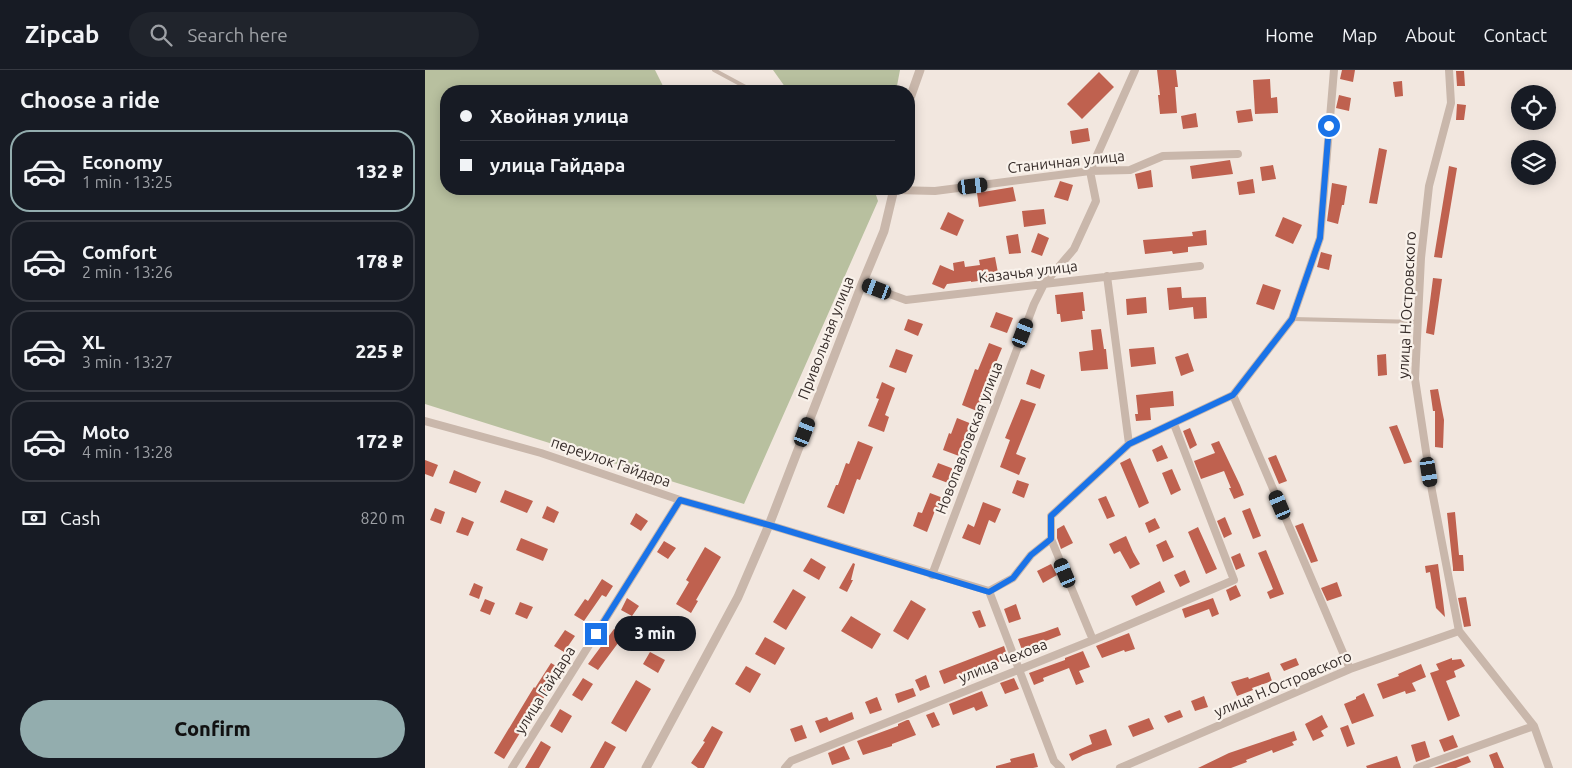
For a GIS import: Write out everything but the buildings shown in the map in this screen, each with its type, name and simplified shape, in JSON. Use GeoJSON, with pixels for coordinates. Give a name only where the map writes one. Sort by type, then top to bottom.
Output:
{"type":"FeatureCollection","features":[{"type":"Feature","properties":{"kind":"street"},"geometry":{"type":"LineString","coordinates":[[915,85],[920,70]]}},
{"type":"Feature","properties":{"kind":"street"},"geometry":{"type":"LineString","coordinates":[[1090,171],[1135,70]]}},
{"type":"Feature","properties":{"kind":"street"},"geometry":{"type":"LineString","coordinates":[[1093,640],[1051,539],[1051,516],[1129,444],[1233,395],[1292,319],[1320,238],[1334,70]]}},
{"type":"Feature","properties":{"kind":"street","name":"улица Н.Островского"},"geometry":{"type":"LineString","coordinates":[[1449,70],[1451,103],[1429,186],[1421,258],[1415,379],[1432,490],[1459,631],[1534,726],[1549,768]]}},
{"type":"Feature","properties":{"kind":"street","name":"Станичная улица"},"geometry":{"type":"LineString","coordinates":[[915,190],[935,191],[1090,171],[1130,170],[1163,156],[1239,154]]}},
{"type":"Feature","properties":{"kind":"street","name":"Новопавловская улица"},"geometry":{"type":"LineString","coordinates":[[933,575],[1034,304],[1044,284],[1074,249],[1096,201],[1090,171]]}},
{"type":"Feature","properties":{"kind":"street","name":"Привольная улица"},"geometry":{"type":"LineString","coordinates":[[646,768],[738,597],[769,525],[884,231],[893,195]]}},
{"type":"Feature","properties":{"kind":"street","name":"Казачья улица"},"geometry":{"type":"LineString","coordinates":[[862,284],[906,300],[1200,266]]}},
{"type":"Feature","properties":{"kind":"street"},"geometry":{"type":"LineString","coordinates":[[1107,276],[1129,444]]}},
{"type":"Feature","properties":{"kind":"street"},"geometry":{"type":"LineString","coordinates":[[1233,395],[1350,669]]}},
{"type":"Feature","properties":{"kind":"street","name":"переулок Гайдара"},"geometry":{"type":"LineString","coordinates":[[425,421],[541,453],[680,500],[989,592]]}},
{"type":"Feature","properties":{"kind":"street","name":"улица Чехова"},"geometry":{"type":"LineString","coordinates":[[785,768],[791,761],[1093,640],[1234,580],[1174,424]]}},
{"type":"Feature","properties":{"kind":"street","name":"улица Гайдара"},"geometry":{"type":"LineString","coordinates":[[512,768],[680,500]]}},
{"type":"Feature","properties":{"kind":"street"},"geometry":{"type":"LineString","coordinates":[[1051,539],[1031,555],[1013,578],[989,592],[1054,761],[1061,768]]}},
{"type":"Feature","properties":{"kind":"street","name":"улица Н.Островского"},"geometry":{"type":"LineString","coordinates":[[1120,768],[1350,669],[1459,631]]}},
{"type":"Feature","properties":{"kind":"street"},"geometry":{"type":"LineString","coordinates":[[1417,768],[1534,726]]}},
{"type":"Feature","properties":{"kind":"lane"},"geometry":{"type":"LineString","coordinates":[[715,70],[742,85]]}},
{"type":"Feature","properties":{"kind":"lane"},"geometry":{"type":"LineString","coordinates":[[1292,319],[1418,322]]}},
{"type":"Feature","properties":{"kind":"green space"},"geometry":{"type":"Polygon","coordinates":[[[425,70],[655,70],[662,85],[440,85],[440,195],[876,195],[878,201],[744,504],[425,404],[425,70]]]}},
{"type":"Feature","properties":{"kind":"green space"},"geometry":{"type":"Polygon","coordinates":[[[773,70],[900,70],[897,85],[784,85],[773,70]]]}},
{"type":"Feature","properties":{"kind":"route"},"geometry":{"type":"LineString","coordinates":[[596,634],[680,500],[989,592],[1013,578],[1031,555],[1051,539],[1051,516],[1129,444],[1233,395],[1292,319],[1320,238],[1329,126]]}}]}
